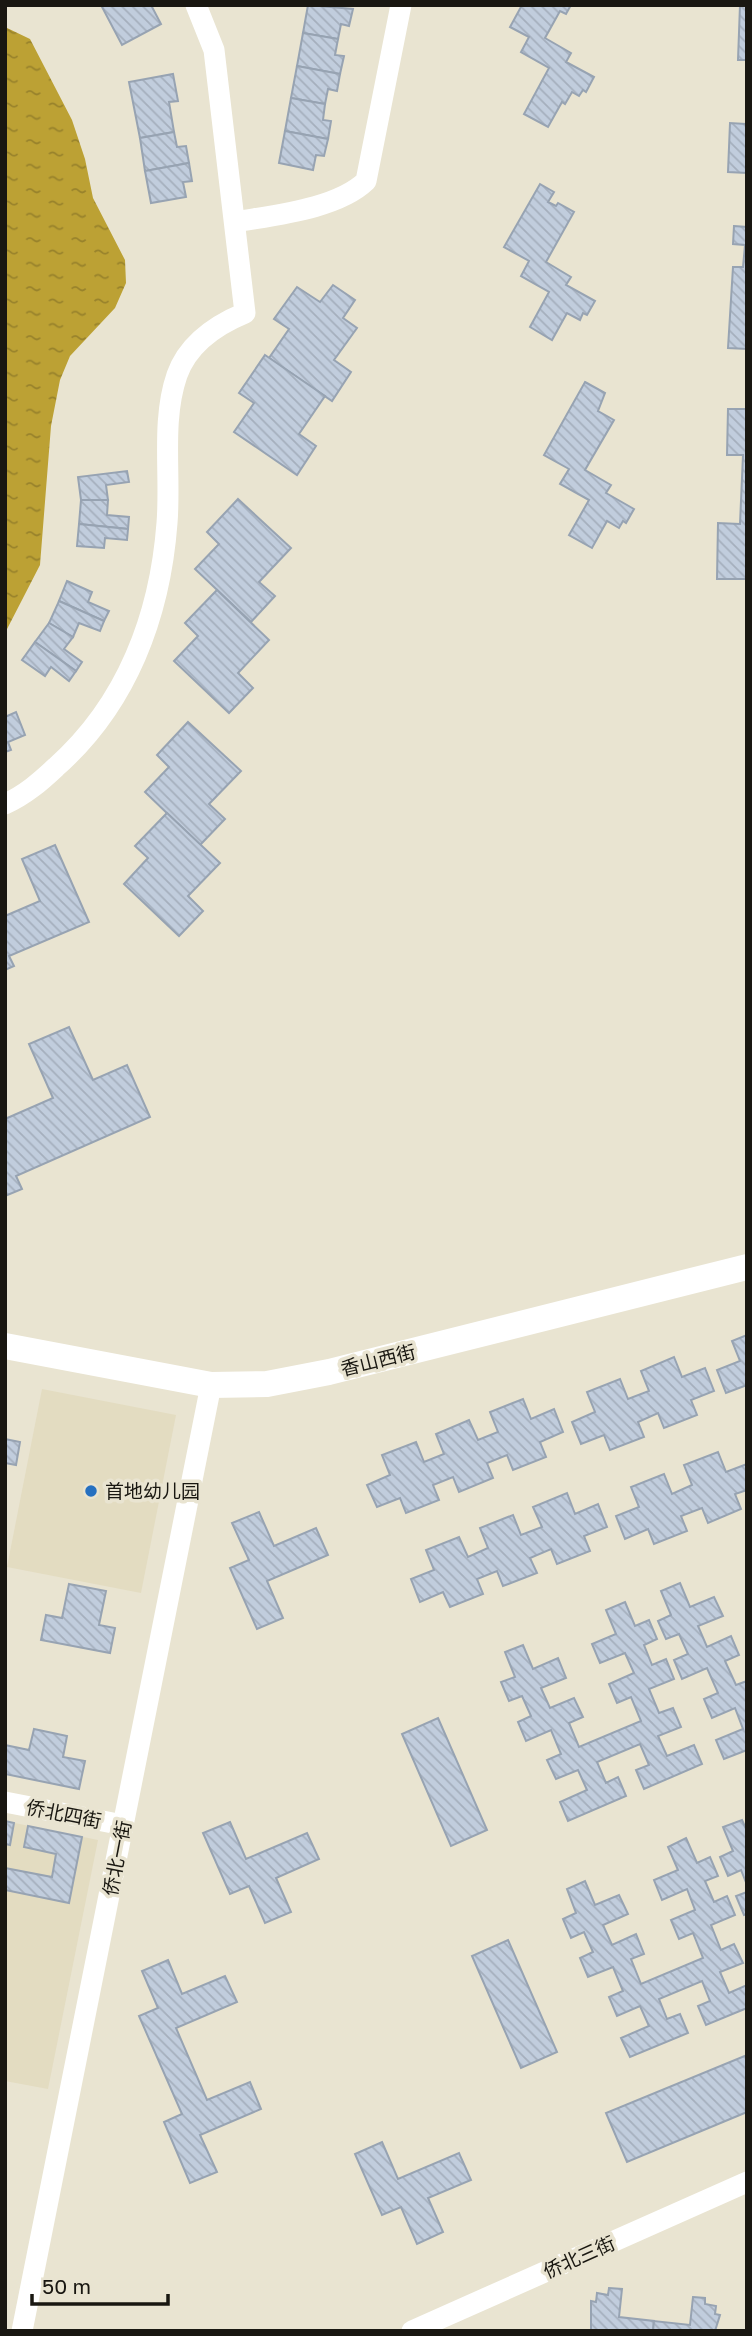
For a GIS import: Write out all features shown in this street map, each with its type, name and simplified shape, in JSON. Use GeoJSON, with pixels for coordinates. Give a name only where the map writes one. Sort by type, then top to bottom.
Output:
{"type":"FeatureCollection","features":[{"type":"Feature","properties":{"kind":"street"},"geometry":{"type":"LineString","coordinates":[[5,804],[25,795],[77,749],[113,704],[139,651],[160,579],[167,524],[169,413],[177,374],[194,347],[211,331],[219,324],[245,313],[214,50],[196,5]]}},
{"type":"Feature","properties":{"kind":"street"},"geometry":{"type":"LineString","coordinates":[[235,222],[338,198],[356,191],[366,181],[401,5]]}},
{"type":"Feature","properties":{"kind":"street","name":"香山西街"},"geometry":{"type":"LineString","coordinates":[[5,1346],[212,1385],[246,1386],[316,1375],[747,1267]]}},
{"type":"Feature","properties":{"kind":"street","name":"侨北一街"},"geometry":{"type":"LineString","coordinates":[[22,2331],[212,1385]]}},
{"type":"Feature","properties":{"kind":"street","name":"侨北四街"},"geometry":{"type":"LineString","coordinates":[[5,1802],[123,1825]]}},
{"type":"Feature","properties":{"kind":"street","name":"侨北三街"},"geometry":{"type":"LineString","coordinates":[[412,2331],[747,2182]]}},
{"type":"Feature","properties":{"kind":"shaded area","name":"首地幼儿园"},"geometry":{"type":"Polygon","coordinates":[[[42,1389],[176,1415],[141,1593],[7,1567],[42,1389]]]}},
{"type":"Feature","properties":{"kind":"shaded area"},"geometry":{"type":"Polygon","coordinates":[[[5,1821],[98,1840],[48,2089],[5,2081],[5,1821]]]}},
{"type":"Feature","properties":{"kind":"water"},"geometry":{"type":"Polygon","coordinates":[[[5,27],[30,39],[72,120],[85,159],[93,198],[125,260],[126,283],[115,308],[70,356],[60,380],[51,426],[40,565],[5,633],[5,27]]]}},
{"type":"Feature","properties":{"kind":"building"},"geometry":{"type":"Polygon","coordinates":[[[101,5],[151,5],[161,24],[122,45],[101,5]]]}},
{"type":"Feature","properties":{"kind":"building"},"geometry":{"type":"Polygon","coordinates":[[[308,5],[353,9],[349,26],[341,24],[338,39],[303,33],[308,5]]]}},
{"type":"Feature","properties":{"kind":"building"},"geometry":{"type":"Polygon","coordinates":[[[522,5],[571,5],[566,14],[560,11],[545,38],[571,53],[566,62],[594,77],[586,92],[583,90],[579,96],[572,92],[565,104],[562,102],[548,127],[524,114],[549,68],[521,52],[529,37],[510,27],[522,5]]]}},
{"type":"Feature","properties":{"kind":"building"},"geometry":{"type":"Polygon","coordinates":[[[740,5],[747,5],[747,60],[738,60],[740,5]]]}},
{"type":"Feature","properties":{"kind":"building"},"geometry":{"type":"Polygon","coordinates":[[[303,33],[338,39],[335,55],[344,56],[340,74],[297,66],[303,33]]]}},
{"type":"Feature","properties":{"kind":"building"},"geometry":{"type":"Polygon","coordinates":[[[297,66],[340,74],[337,91],[328,89],[325,104],[291,98],[297,66]]]}},
{"type":"Feature","properties":{"kind":"building"},"geometry":{"type":"Polygon","coordinates":[[[173,74],[178,101],[169,102],[174,132],[140,138],[129,82],[173,74]]]}},
{"type":"Feature","properties":{"kind":"building"},"geometry":{"type":"Polygon","coordinates":[[[291,98],[325,104],[323,120],[331,121],[328,139],[285,131],[291,98]]]}},
{"type":"Feature","properties":{"kind":"building"},"geometry":{"type":"Polygon","coordinates":[[[747,108],[747,173],[728,172],[730,123],[746,124],[747,108]]]}},
{"type":"Feature","properties":{"kind":"building"},"geometry":{"type":"Polygon","coordinates":[[[285,131],[328,139],[324,156],[316,155],[313,170],[279,163],[285,131]]]}},
{"type":"Feature","properties":{"kind":"building"},"geometry":{"type":"Polygon","coordinates":[[[174,132],[177,147],[186,146],[189,163],[145,171],[140,138],[174,132]]]}},
{"type":"Feature","properties":{"kind":"building"},"geometry":{"type":"Polygon","coordinates":[[[189,163],[192,181],[183,182],[186,197],[151,203],[145,171],[189,163]]]}},
{"type":"Feature","properties":{"kind":"building"},"geometry":{"type":"Polygon","coordinates":[[[540,184],[554,192],[548,202],[556,206],[558,203],[574,212],[546,262],[571,277],[566,285],[595,301],[587,315],[583,313],[580,320],[567,313],[552,340],[530,327],[549,292],[521,276],[529,261],[504,247],[540,184]]]}},
{"type":"Feature","properties":{"kind":"building"},"geometry":{"type":"Polygon","coordinates":[[[734,226],[747,227],[747,349],[728,348],[733,267],[743,267],[745,245],[733,244],[734,226]]]}},
{"type":"Feature","properties":{"kind":"building"},"geometry":{"type":"Polygon","coordinates":[[[333,285],[355,300],[343,318],[357,328],[334,360],[351,372],[332,401],[269,358],[289,329],[274,319],[297,287],[320,302],[333,285]]]}},
{"type":"Feature","properties":{"kind":"building"},"geometry":{"type":"Polygon","coordinates":[[[265,355],[325,396],[299,434],[316,446],[297,475],[234,432],[254,403],[239,393],[265,355]]]}},
{"type":"Feature","properties":{"kind":"building"},"geometry":{"type":"Polygon","coordinates":[[[585,382],[605,393],[598,411],[614,420],[585,470],[611,485],[606,493],[634,509],[626,523],[623,521],[619,528],[607,521],[592,548],[569,535],[589,500],[560,484],[569,469],[544,455],[585,382]]]}},
{"type":"Feature","properties":{"kind":"building"},"geometry":{"type":"Polygon","coordinates":[[[728,409],[747,409],[747,579],[717,579],[718,523],[740,524],[743,455],[727,455],[728,409]]]}},
{"type":"Feature","properties":{"kind":"building"},"geometry":{"type":"Polygon","coordinates":[[[127,471],[129,482],[106,485],[108,500],[81,500],[78,477],[127,471]]]}},
{"type":"Feature","properties":{"kind":"building"},"geometry":{"type":"Polygon","coordinates":[[[238,499],[291,548],[259,582],[275,596],[251,622],[195,569],[219,544],[207,532],[238,499]]]}},
{"type":"Feature","properties":{"kind":"building"},"geometry":{"type":"Polygon","coordinates":[[[81,500],[108,500],[107,515],[129,517],[128,529],[79,524],[81,500]]]}},
{"type":"Feature","properties":{"kind":"building"},"geometry":{"type":"Polygon","coordinates":[[[79,524],[128,529],[127,540],[105,538],[104,548],[77,546],[79,524]]]}},
{"type":"Feature","properties":{"kind":"building"},"geometry":{"type":"Polygon","coordinates":[[[67,581],[92,592],[88,602],[109,611],[104,621],[59,601],[67,581]]]}},
{"type":"Feature","properties":{"kind":"building"},"geometry":{"type":"Polygon","coordinates":[[[217,590],[269,640],[238,673],[253,688],[229,713],[174,661],[198,636],[185,623],[217,590]]]}},
{"type":"Feature","properties":{"kind":"building"},"geometry":{"type":"Polygon","coordinates":[[[59,601],[104,621],[100,631],[79,623],[73,637],[49,623],[59,601]]]}},
{"type":"Feature","properties":{"kind":"building"},"geometry":{"type":"Polygon","coordinates":[[[49,623],[73,637],[64,649],[82,662],[76,671],[35,642],[49,623]]]}},
{"type":"Feature","properties":{"kind":"building"},"geometry":{"type":"Polygon","coordinates":[[[35,642],[76,671],[69,681],[51,667],[45,676],[22,660],[35,642]]]}},
{"type":"Feature","properties":{"kind":"building"},"geometry":{"type":"Polygon","coordinates":[[[16,712],[25,735],[8,742],[11,750],[5,752],[5,717],[16,712]]]}},
{"type":"Feature","properties":{"kind":"building"},"geometry":{"type":"Polygon","coordinates":[[[188,722],[241,771],[209,804],[225,819],[200,845],[145,792],[169,767],[157,755],[188,722]]]}},
{"type":"Feature","properties":{"kind":"building"},"geometry":{"type":"Polygon","coordinates":[[[167,813],[220,863],[188,896],[203,911],[179,936],[124,884],[148,858],[135,846],[167,813]]]}},
{"type":"Feature","properties":{"kind":"building"},"geometry":{"type":"Polygon","coordinates":[[[55,845],[89,922],[9,956],[14,966],[5,970],[5,916],[40,901],[22,859],[55,845]]]}},
{"type":"Feature","properties":{"kind":"building"},"geometry":{"type":"Polygon","coordinates":[[[69,1027],[93,1080],[127,1065],[150,1117],[16,1176],[22,1189],[5,1196],[5,1119],[53,1098],[29,1044],[69,1027]]]}},
{"type":"Feature","properties":{"kind":"building"},"geometry":{"type":"Polygon","coordinates":[[[747,1335],[747,1385],[726,1393],[717,1370],[740,1361],[732,1341],[747,1335]]]}},
{"type":"Feature","properties":{"kind":"building"},"geometry":{"type":"Polygon","coordinates":[[[674,1357],[682,1377],[705,1368],[714,1391],[691,1400],[697,1415],[664,1428],[658,1413],[638,1422],[644,1437],[610,1450],[604,1435],[581,1444],[572,1422],[595,1412],[587,1392],[620,1379],[628,1399],[649,1391],[641,1371],[674,1357]]]}},
{"type":"Feature","properties":{"kind":"building"},"geometry":{"type":"Polygon","coordinates":[[[523,1399],[531,1419],[554,1409],[563,1432],[540,1442],[546,1457],[513,1470],[507,1455],[487,1463],[493,1478],[459,1492],[453,1477],[433,1485],[439,1500],[406,1513],[400,1498],[377,1507],[367,1485],[390,1475],[382,1455],[416,1442],[424,1462],[444,1454],[436,1434],[469,1420],[478,1440],[498,1432],[490,1412],[523,1399]]]}},
{"type":"Feature","properties":{"kind":"building"},"geometry":{"type":"Polygon","coordinates":[[[5,1439],[20,1442],[16,1465],[5,1463],[5,1439]]]}},
{"type":"Feature","properties":{"kind":"building"},"geometry":{"type":"Polygon","coordinates":[[[718,1452],[726,1472],[747,1464],[747,1490],[735,1494],[741,1509],[708,1523],[702,1508],[681,1516],[687,1531],[654,1544],[648,1529],[625,1539],[616,1516],[639,1507],[631,1487],[664,1474],[672,1494],[692,1485],[684,1465],[718,1452]]]}},
{"type":"Feature","properties":{"kind":"building"},"geometry":{"type":"Polygon","coordinates":[[[567,1493],[575,1514],[598,1504],[607,1527],[584,1536],[590,1551],[557,1564],[551,1549],[530,1558],[537,1573],[503,1586],[497,1571],[477,1579],[483,1594],[450,1607],[443,1592],[420,1602],[411,1579],[434,1570],[426,1550],[459,1537],[468,1557],[488,1548],[480,1528],[513,1515],[521,1535],[542,1527],[533,1507],[567,1493]]]}},
{"type":"Feature","properties":{"kind":"building"},"geometry":{"type":"Polygon","coordinates":[[[259,1512],[274,1546],[316,1528],[328,1555],[267,1581],[283,1618],[257,1629],[230,1568],[249,1560],[232,1523],[259,1512]]]}},
{"type":"Feature","properties":{"kind":"building"},"geometry":{"type":"Polygon","coordinates":[[[680,1583],[690,1607],[714,1597],[723,1616],[698,1626],[707,1647],[731,1636],[739,1655],[725,1661],[736,1685],[747,1681],[747,1750],[724,1759],[716,1740],[743,1729],[735,1708],[712,1718],[704,1699],[718,1693],[707,1668],[682,1679],[674,1660],[688,1654],[679,1634],[666,1639],[658,1621],[671,1615],[661,1591],[680,1583]]]}},
{"type":"Feature","properties":{"kind":"building"},"geometry":{"type":"Polygon","coordinates":[[[69,1584],[106,1591],[99,1625],[115,1628],[110,1653],[41,1640],[46,1615],[62,1618],[69,1584]]]}},
{"type":"Feature","properties":{"kind":"building"},"geometry":{"type":"Polygon","coordinates":[[[625,1602],[635,1626],[649,1620],[657,1639],[644,1645],[652,1665],[666,1659],[674,1679],[649,1689],[659,1713],[673,1708],[681,1727],[658,1736],[667,1756],[694,1745],[702,1764],[644,1789],[636,1770],[649,1765],[640,1744],[597,1762],[606,1783],[618,1777],[626,1796],[568,1821],[560,1802],[587,1790],[578,1770],[556,1779],[547,1760],[561,1754],[551,1730],[526,1741],[518,1722],[531,1716],[522,1696],[509,1701],[501,1682],[515,1677],[505,1652],[523,1645],[533,1669],[558,1658],[566,1678],[541,1688],[550,1708],[574,1698],[583,1717],[569,1723],[579,1747],[641,1721],[631,1697],[617,1703],[609,1684],[634,1673],[625,1653],[600,1663],[592,1644],[616,1634],[606,1610],[625,1602]]]}},
{"type":"Feature","properties":{"kind":"building"},"geometry":{"type":"Polygon","coordinates":[[[438,1718],[487,1830],[451,1846],[402,1734],[438,1718]]]}},
{"type":"Feature","properties":{"kind":"building"},"geometry":{"type":"Polygon","coordinates":[[[34,1729],[67,1736],[63,1757],[85,1761],[79,1789],[5,1774],[5,1745],[29,1750],[34,1729]]]}},
{"type":"Feature","properties":{"kind":"building"},"geometry":{"type":"Polygon","coordinates":[[[742,1820],[747,1831],[747,1885],[741,1870],[728,1876],[720,1857],[733,1851],[723,1827],[742,1820]]]}},
{"type":"Feature","properties":{"kind":"building"},"geometry":{"type":"Polygon","coordinates":[[[5,1821],[14,1823],[10,1845],[5,1844],[5,1821]]]}},
{"type":"Feature","properties":{"kind":"building"},"geometry":{"type":"Polygon","coordinates":[[[230,1822],[246,1859],[307,1833],[319,1859],[276,1878],[291,1912],[265,1923],[249,1886],[230,1894],[203,1833],[230,1822]]]}},
{"type":"Feature","properties":{"kind":"building"},"geometry":{"type":"Polygon","coordinates":[[[28,1826],[82,1837],[69,1903],[5,1890],[5,1868],[52,1877],[56,1854],[24,1847],[28,1826]]]}},
{"type":"Feature","properties":{"kind":"building"},"geometry":{"type":"Polygon","coordinates":[[[686,1838],[697,1863],[710,1857],[718,1876],[705,1881],[714,1902],[727,1896],[735,1915],[711,1925],[721,1950],[734,1944],[743,1963],[720,1972],[729,1993],[747,1985],[747,2008],[706,2025],[698,2006],[710,2001],[702,1981],[659,1999],[667,2019],[680,2014],[688,2033],[630,2057],[621,2038],[649,2026],[640,2006],[617,2016],[609,1997],[623,1991],[613,1967],[588,1977],[580,1958],[593,1952],[584,1932],[571,1938],[563,1919],[576,1913],[567,1889],[585,1881],[595,1905],[619,1895],[628,1914],[603,1925],[612,1945],[636,1934],[644,1954],[631,1959],[641,1984],[703,1958],[693,1933],[679,1939],[671,1920],[695,1910],[687,1889],[662,1900],[654,1880],[678,1870],[668,1847],[686,1838]]]}},
{"type":"Feature","properties":{"kind":"building"},"geometry":{"type":"Polygon","coordinates":[[[747,1892],[747,1914],[744,1915],[736,1896],[747,1892]]]}},
{"type":"Feature","properties":{"kind":"building"},"geometry":{"type":"Polygon","coordinates":[[[508,1940],[557,2052],[521,2068],[472,1956],[508,1940]]]}},
{"type":"Feature","properties":{"kind":"building"},"geometry":{"type":"Polygon","coordinates":[[[168,1960],[182,1994],[225,1976],[237,2002],[176,2028],[207,2100],[250,2082],[261,2109],[200,2135],[217,2172],[190,2183],[164,2122],[182,2114],[139,2016],[158,2008],[142,1971],[168,1960]]]}},
{"type":"Feature","properties":{"kind":"building"},"geometry":{"type":"Polygon","coordinates":[[[747,2055],[747,2112],[627,2162],[606,2113],[747,2055]]]}},
{"type":"Feature","properties":{"kind":"building"},"geometry":{"type":"Polygon","coordinates":[[[382,2142],[398,2179],[459,2153],[471,2180],[428,2198],[443,2232],[417,2244],[401,2207],[382,2215],[355,2154],[382,2142]]]}},
{"type":"Feature","properties":{"kind":"building"},"geometry":{"type":"Polygon","coordinates":[[[609,2288],[622,2289],[619,2317],[654,2321],[653,2331],[591,2331],[591,2301],[596,2302],[597,2293],[608,2295],[609,2288]]]}},
{"type":"Feature","properties":{"kind":"building"},"geometry":{"type":"Polygon","coordinates":[[[693,2297],[705,2298],[705,2304],[716,2306],[715,2314],[720,2315],[715,2331],[653,2331],[654,2321],[690,2325],[693,2297]]]}},
{"type":"Feature","properties":{"kind":"place","name":"首地幼儿园"},"geometry":{"type":"Point","coordinates":[91,1491]}}]}
